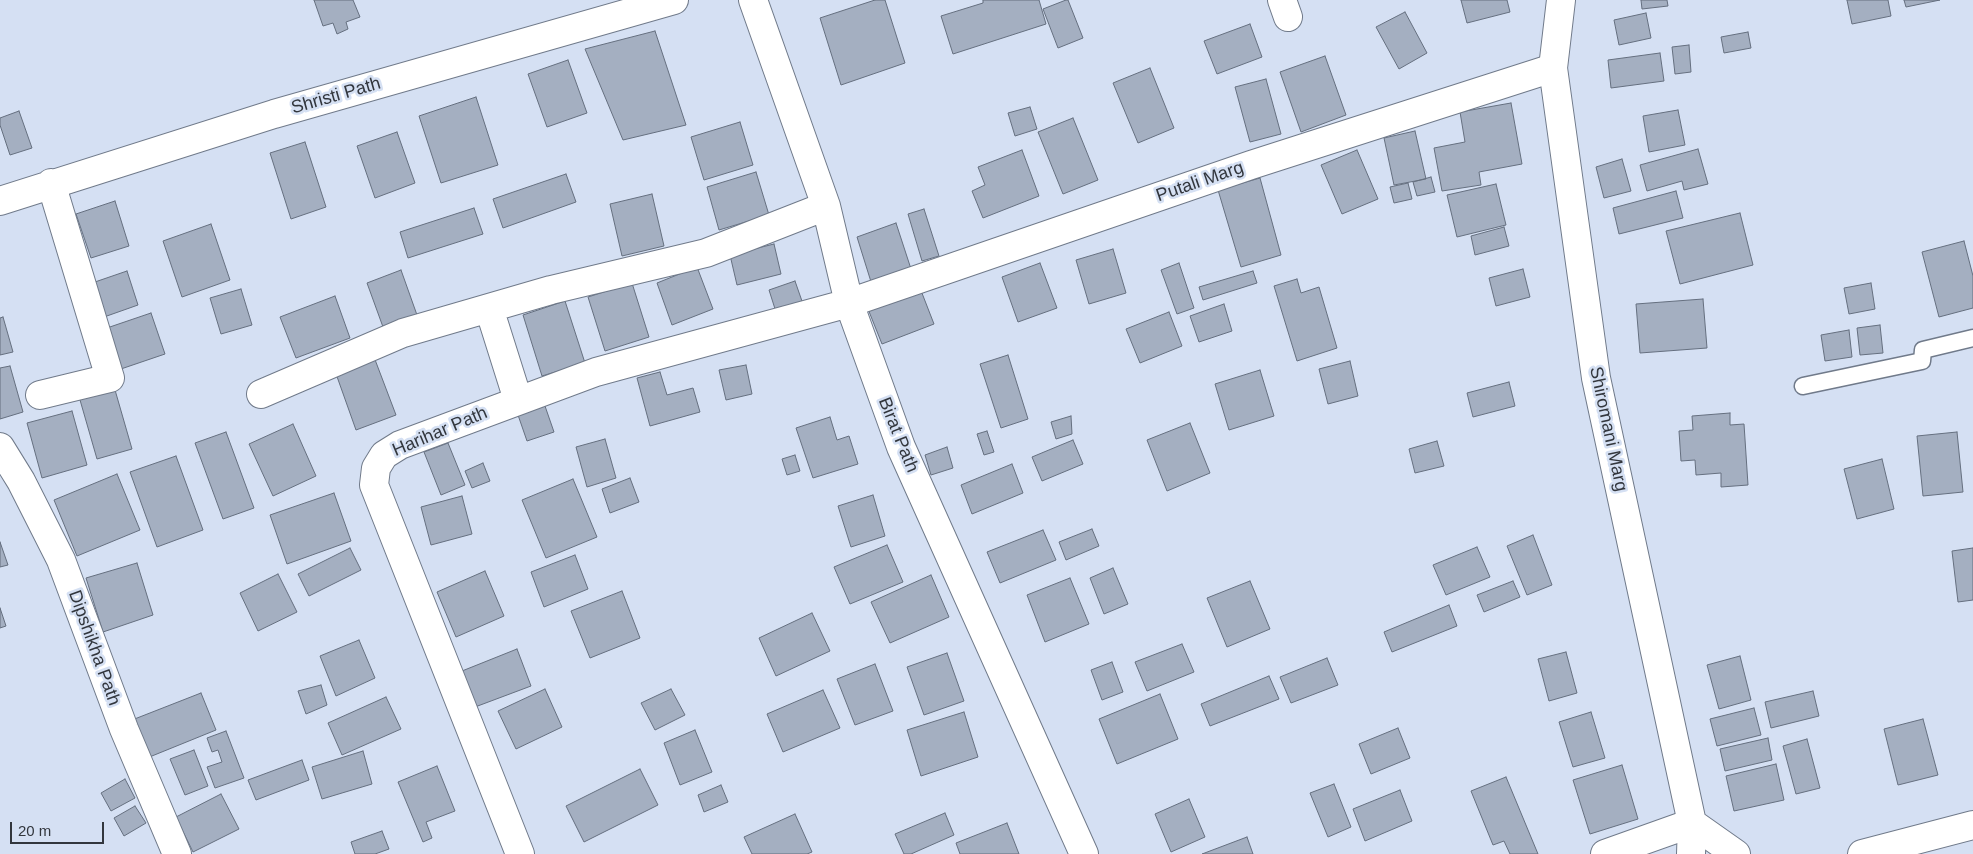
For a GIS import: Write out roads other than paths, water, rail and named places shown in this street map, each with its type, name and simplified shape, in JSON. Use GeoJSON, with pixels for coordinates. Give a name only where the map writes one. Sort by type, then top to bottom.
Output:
{"type":"FeatureCollection","features":[{"type":"Feature","properties":{"kind":"street","name":"Shristi Path"},"geometry":{"type":"LineString","coordinates":[[0,201],[274,114],[674,0]]}},
{"type":"Feature","properties":{"kind":"street","name":"Birat Path"},"geometry":{"type":"LineString","coordinates":[[752,0],[826,206],[849,303],[901,448],[1084,854]]}},
{"type":"Feature","properties":{"kind":"street","name":"Shiromani Marg"},"geometry":{"type":"LineString","coordinates":[[1561,0],[1553,68],[1596,378],[1692,823],[1691,854]]}},
{"type":"Feature","properties":{"kind":"street","name":"Putali Marg"},"geometry":{"type":"LineString","coordinates":[[849,303],[1241,168],[1553,68]]}},
{"type":"Feature","properties":{"kind":"street"},"geometry":{"type":"LineString","coordinates":[[40,395],[110,378],[51,184]]}},
{"type":"Feature","properties":{"kind":"street"},"geometry":{"type":"LineString","coordinates":[[261,394],[403,333],[551,290],[706,253],[826,206]]}},
{"type":"Feature","properties":{"kind":"street","name":"Harihar Path"},"geometry":{"type":"LineString","coordinates":[[520,854],[374,485],[376,468],[384,455],[400,445],[596,372],[849,303]]}},
{"type":"Feature","properties":{"kind":"street"},"geometry":{"type":"LineString","coordinates":[[489,308],[518,400]]}},
{"type":"Feature","properties":{"kind":"street","name":"Dipshikha Path"},"geometry":{"type":"LineString","coordinates":[[0,448],[21,481],[61,560],[124,729],[177,854]]}},
{"type":"Feature","properties":{"kind":"street"},"geometry":{"type":"LineString","coordinates":[[1604,854],[1692,823],[1736,854]]}},
{"type":"Feature","properties":{"kind":"street"},"geometry":{"type":"LineString","coordinates":[[1862,854],[1973,825]]}},
{"type":"Feature","properties":{"kind":"lane"},"geometry":{"type":"LineString","coordinates":[[1803,386],[1922,361],[1923,350],[1973,338]]}}]}
